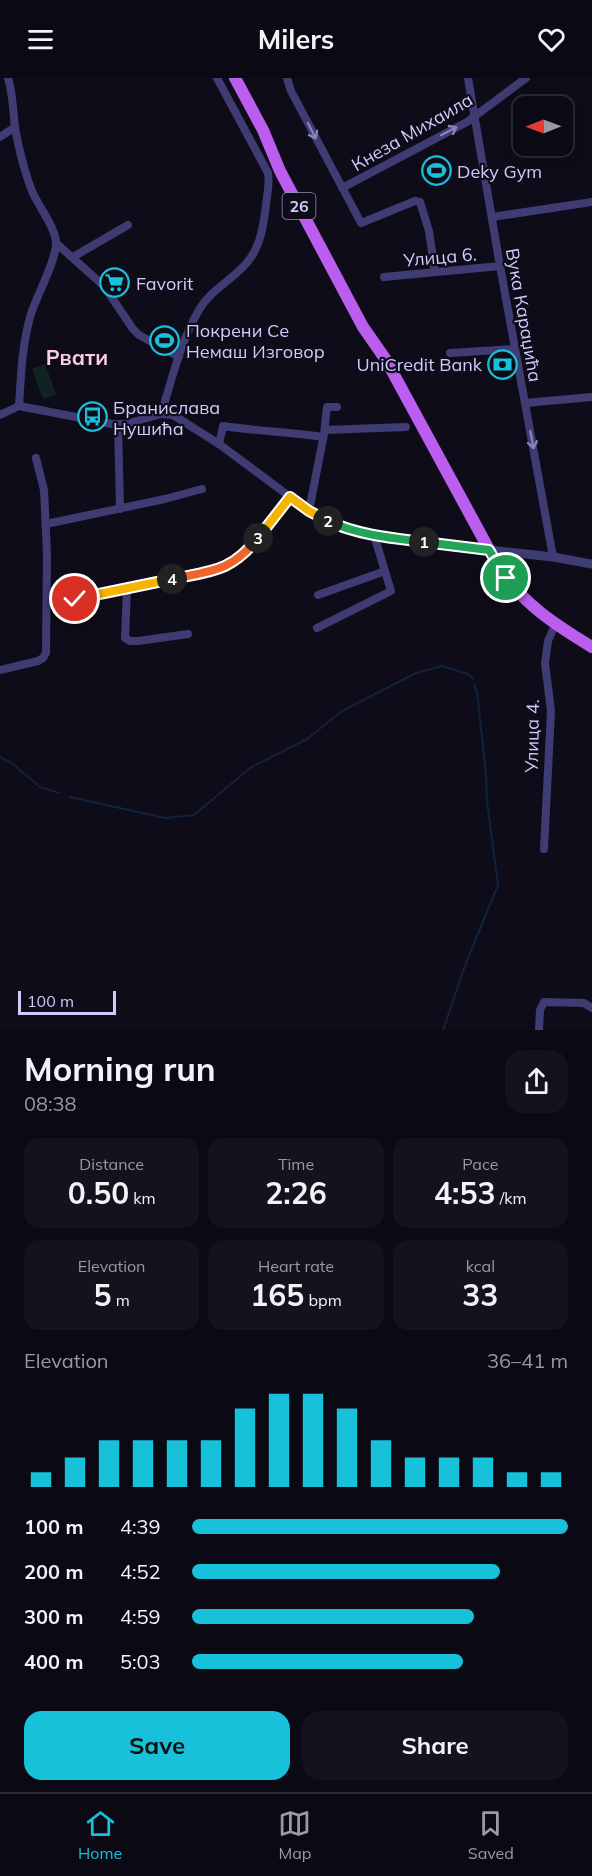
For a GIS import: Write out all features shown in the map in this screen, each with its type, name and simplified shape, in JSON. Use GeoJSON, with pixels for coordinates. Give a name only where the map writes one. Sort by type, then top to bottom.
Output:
{"type":"FeatureCollection","features":[{"type":"Feature","properties":{"kind":"main road","name":"26"},"geometry":{"type":"LineString","coordinates":[[236,78],[263,130],[280,171],[363,327],[392,370],[498,566],[515,590],[538,612],[592,647]]}},
{"type":"Feature","properties":{"kind":"street"},"geometry":{"type":"LineString","coordinates":[[8,78],[22,160],[32,191],[54,234],[56,243],[55,253],[25,334],[19,405]]}},
{"type":"Feature","properties":{"kind":"street"},"geometry":{"type":"LineString","coordinates":[[161,414],[179,357],[195,318],[205,300],[240,270],[254,254],[262,231],[269,183],[267,170],[217,78]]}},
{"type":"Feature","properties":{"kind":"street"},"geometry":{"type":"LineString","coordinates":[[288,78],[291,91],[359,220],[364,223],[415,201],[420,202],[429,231],[435,272]]}},
{"type":"Feature","properties":{"kind":"street","name":"Вука Караџића"},"geometry":{"type":"LineString","coordinates":[[468,78],[553,557]]}},
{"type":"Feature","properties":{"kind":"street","name":"Кнеза Михаила"},"geometry":{"type":"LineString","coordinates":[[342,188],[457,127],[526,78]]}},
{"type":"Feature","properties":{"kind":"street"},"geometry":{"type":"LineString","coordinates":[[0,137],[15,127]]}},
{"type":"Feature","properties":{"kind":"street"},"geometry":{"type":"LineString","coordinates":[[492,217],[592,202]]}},
{"type":"Feature","properties":{"kind":"street"},"geometry":{"type":"LineString","coordinates":[[73,257],[128,225]]}},
{"type":"Feature","properties":{"kind":"street"},"geometry":{"type":"LineString","coordinates":[[56,243],[104,286],[139,335],[179,357]]}},
{"type":"Feature","properties":{"kind":"street","name":"Улица 6."},"geometry":{"type":"LineString","coordinates":[[384,277],[500,267]]}},
{"type":"Feature","properties":{"kind":"street"},"geometry":{"type":"LineString","coordinates":[[450,352],[515,349]]}},
{"type":"Feature","properties":{"kind":"street"},"geometry":{"type":"LineString","coordinates":[[525,403],[592,397]]}},
{"type":"Feature","properties":{"kind":"street"},"geometry":{"type":"LineString","coordinates":[[0,416],[19,405],[118,424],[168,414],[219,444],[309,511],[339,526],[375,535],[592,564]]}},
{"type":"Feature","properties":{"kind":"street"},"geometry":{"type":"LineString","coordinates":[[309,511],[327,407],[337,407]]}},
{"type":"Feature","properties":{"kind":"street"},"geometry":{"type":"LineString","coordinates":[[118,424],[120,509]]}},
{"type":"Feature","properties":{"kind":"street"},"geometry":{"type":"LineString","coordinates":[[219,444],[223,426],[253,431],[324,434],[406,428]]}},
{"type":"Feature","properties":{"kind":"street"},"geometry":{"type":"LineString","coordinates":[[0,670],[33,662],[43,658],[46,653],[46,524],[44,490],[36,458]]}},
{"type":"Feature","properties":{"kind":"street"},"geometry":{"type":"LineString","coordinates":[[46,524],[202,489]]}},
{"type":"Feature","properties":{"kind":"street"},"geometry":{"type":"LineString","coordinates":[[47,603],[214,571],[232,563],[248,550],[290,497]]}},
{"type":"Feature","properties":{"kind":"street"},"geometry":{"type":"LineString","coordinates":[[317,628],[389,592],[390,586],[375,535]]}},
{"type":"Feature","properties":{"kind":"street"},"geometry":{"type":"LineString","coordinates":[[318,595],[385,571]]}},
{"type":"Feature","properties":{"kind":"street"},"geometry":{"type":"LineString","coordinates":[[127,588],[125,638],[138,641],[188,634]]}},
{"type":"Feature","properties":{"kind":"street","name":"Улица 4."},"geometry":{"type":"LineString","coordinates":[[544,849],[551,711],[545,663],[548,641],[555,625]]}},
{"type":"Feature","properties":{"kind":"street"},"geometry":{"type":"LineString","coordinates":[[539,1030],[540,1010],[544,1002],[584,1004],[592,1008]]}},
{"type":"Feature","properties":{"kind":"green space"},"geometry":{"type":"Polygon","coordinates":[[[45,364],[56,394],[43,399],[32,369],[45,364]]]}},
{"type":"Feature","properties":{"kind":"waterway"},"geometry":{"type":"LineString","coordinates":[[70,797],[165,818],[194,815],[250,768],[307,739],[342,711],[416,673],[442,666],[468,674],[473,679]]}},
{"type":"Feature","properties":{"kind":"waterway"},"geometry":{"type":"LineString","coordinates":[[443,1030],[466,963],[498,885],[487,801],[477,692],[474,685]]}},
{"type":"Feature","properties":{"kind":"waterway"},"geometry":{"type":"LineString","coordinates":[[0,757],[13,764],[40,787],[59,793]]}},
{"type":"Feature","properties":{"kind":"place","name":"Deky Gym"},"geometry":{"type":"Point","coordinates":[436,171]}},
{"type":"Feature","properties":{"kind":"place","name":"Favorit"},"geometry":{"type":"Point","coordinates":[115,283]}},
{"type":"Feature","properties":{"kind":"place","name":"Покрени Се Немаш Изговор"},"geometry":{"type":"Point","coordinates":[165,340]}},
{"type":"Feature","properties":{"kind":"place","name":"UniCredit Bank"},"geometry":{"type":"Point","coordinates":[503,364]}},
{"type":"Feature","properties":{"kind":"place","name":"Бранислава Нушића"},"geometry":{"type":"Point","coordinates":[92,417]}},
{"type":"Feature","properties":{"kind":"district","name":"Рвати"},"geometry":{"type":"Point","coordinates":[77,357]}},
{"type":"Feature","properties":{"kind":"route"},"geometry":{"type":"LineString","coordinates":[[75,599],[214,571],[227,566],[248,550],[290,497],[309,511],[346,528],[394,538],[489,550],[506,578]]}}]}
